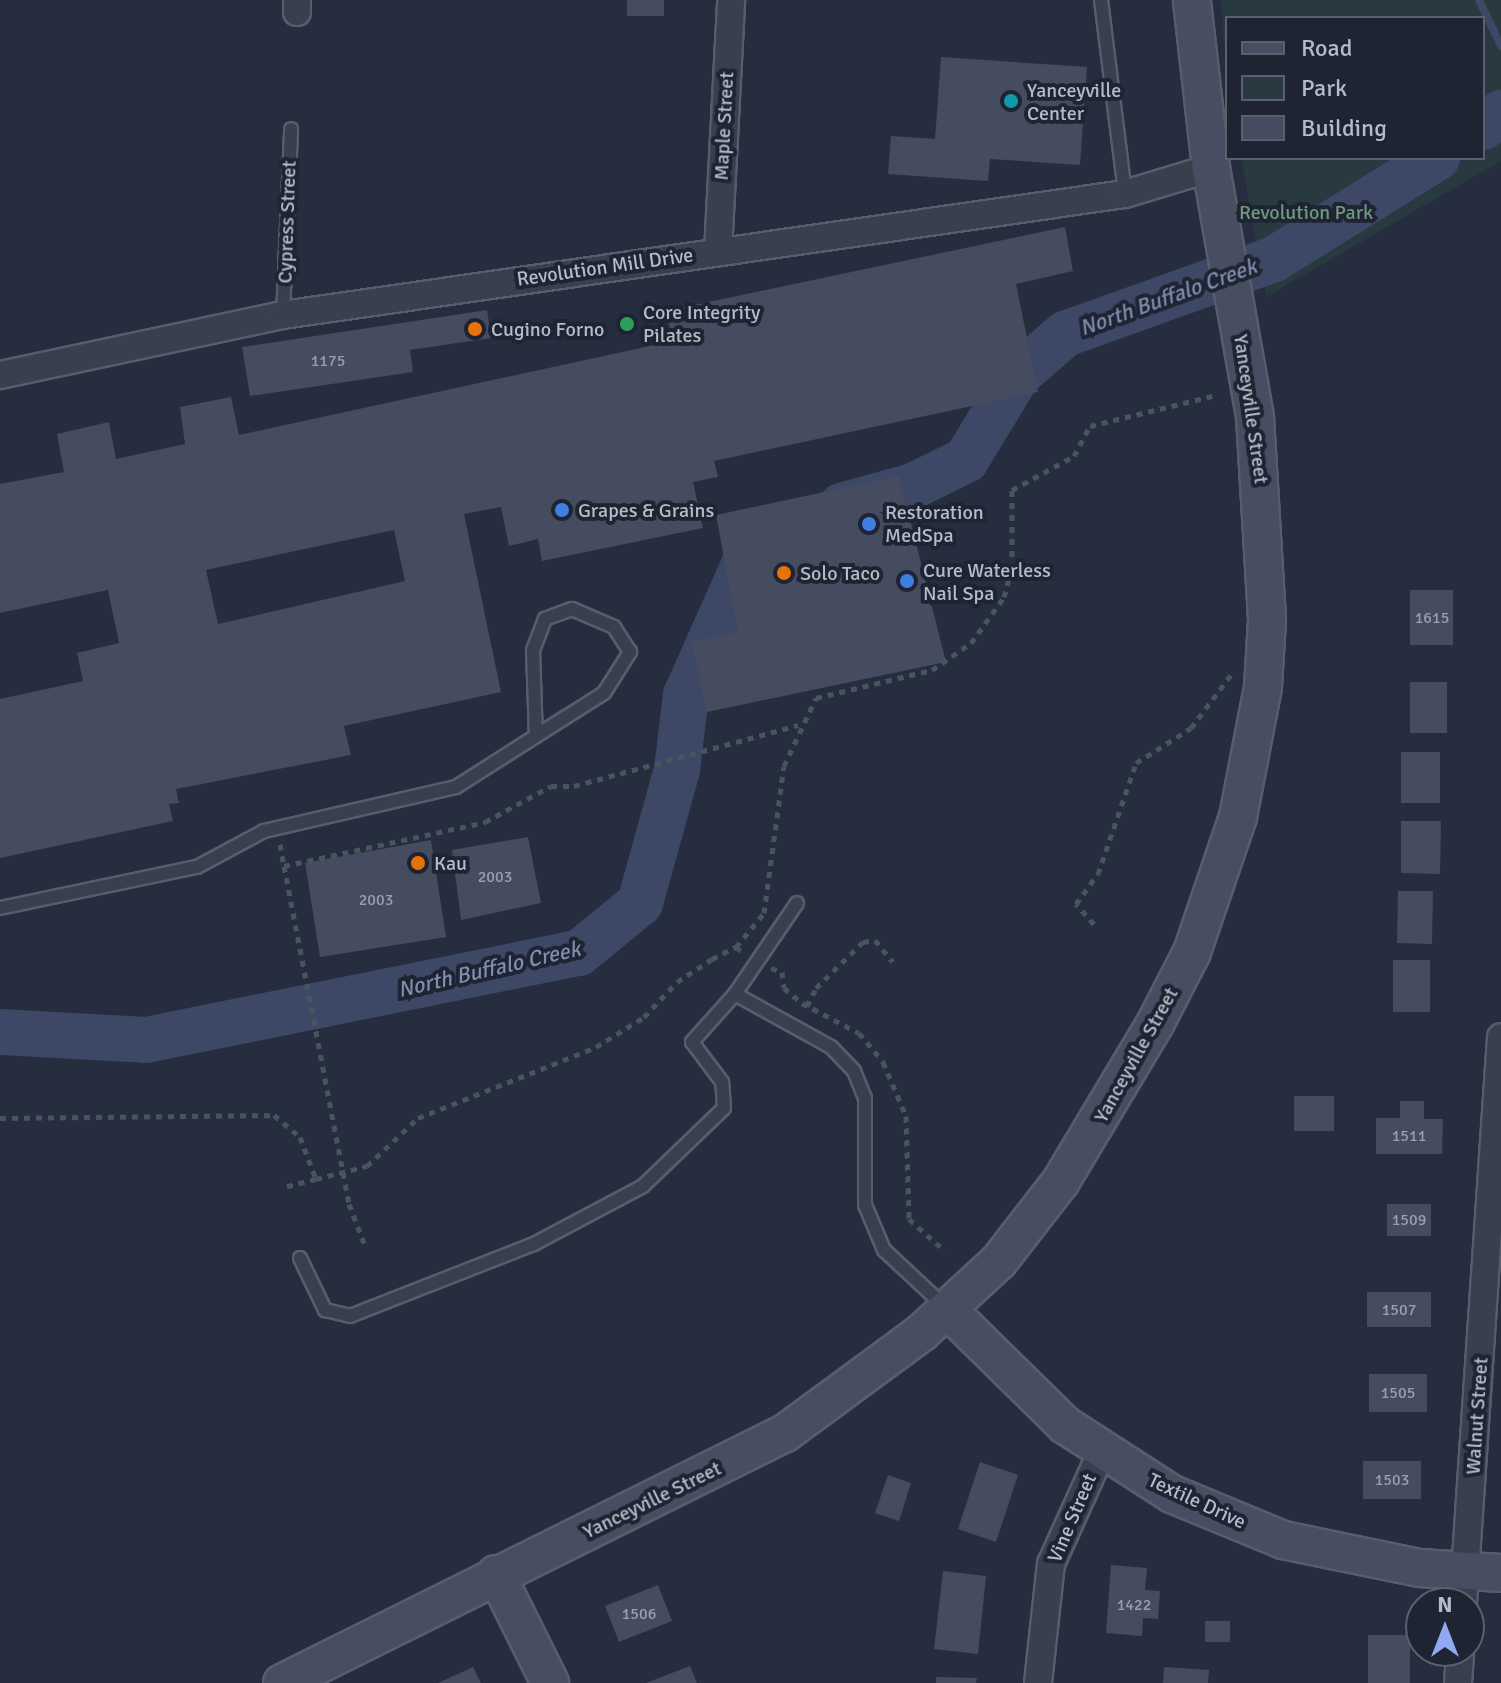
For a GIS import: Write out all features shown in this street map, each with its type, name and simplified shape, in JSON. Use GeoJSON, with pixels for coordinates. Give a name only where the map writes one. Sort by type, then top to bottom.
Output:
{"type":"FeatureCollection","features":[{"type":"Feature","properties":{"kind":"main road","name":"Yanceyville Street"},"geometry":{"type":"LineString","coordinates":[[282,1683],[785,1433],[949,1311],[999,1261],[1104,1112],[1192,952],[1220,880],[1254,750],[1267,619],[1259,451],[1244,346],[1214,184],[1192,0]]}},
{"type":"Feature","properties":{"kind":"main road","name":"Textile Drive"},"geometry":{"type":"LineString","coordinates":[[949,1311],[1065,1425],[1172,1494],[1283,1540],[1464,1587],[1501,1573]]}},
{"type":"Feature","properties":{"kind":"main road"},"geometry":{"type":"LineString","coordinates":[[496,1574],[550,1683]]}},
{"type":"Feature","properties":{"kind":"street","name":"Maple Street"},"geometry":{"type":"LineString","coordinates":[[718,252],[731,0]]}},
{"type":"Feature","properties":{"kind":"street","name":"Revolution Mill Drive"},"geometry":{"type":"LineString","coordinates":[[0,375],[283,315],[1125,194],[1214,184]]}},
{"type":"Feature","properties":{"kind":"street","name":"Walnut Street"},"geometry":{"type":"LineString","coordinates":[[1464,1587],[1501,1037]]}},
{"type":"Feature","properties":{"kind":"street","name":"Vine Street"},"geometry":{"type":"LineString","coordinates":[[1038,1683],[1051,1564],[1102,1451]]}},
{"type":"Feature","properties":{"kind":"lane"},"geometry":{"type":"LineString","coordinates":[[1101,0],[1125,194]]}},
{"type":"Feature","properties":{"kind":"lane","name":"Cypress Street"},"geometry":{"type":"LineString","coordinates":[[283,315],[291,129]]}},
{"type":"Feature","properties":{"kind":"lane"},"geometry":{"type":"LineString","coordinates":[[0,908],[197,867],[277,828],[456,787],[604,693],[630,652],[614,627],[572,609],[545,619],[533,651],[536,736]]}},
{"type":"Feature","properties":{"kind":"lane"},"geometry":{"type":"LineString","coordinates":[[300,1258],[325,1310],[350,1316],[534,1244],[643,1186],[724,1108],[722,1082],[692,1042],[735,994],[797,903]]}},
{"type":"Feature","properties":{"kind":"lane"},"geometry":{"type":"LineString","coordinates":[[735,994],[831,1047],[854,1071],[865,1098],[865,1205],[884,1250],[949,1311]]}},
{"type":"Feature","properties":{"kind":"path"},"geometry":{"type":"LineString","coordinates":[[287,1186],[367,1166],[418,1118],[596,1047],[644,1017],[677,982],[736,947],[767,903],[784,766],[798,725],[816,698],[932,670],[971,643],[1004,597],[1012,568],[1012,490],[1074,456],[1090,426],[1216,395]]}},
{"type":"Feature","properties":{"kind":"path"},"geometry":{"type":"LineString","coordinates":[[1094,924],[1076,904],[1098,874],[1136,763],[1191,728],[1233,672]]}},
{"type":"Feature","properties":{"kind":"path"},"geometry":{"type":"LineString","coordinates":[[284,866],[485,822],[551,786],[598,780],[798,725]]}},
{"type":"Feature","properties":{"kind":"path"},"geometry":{"type":"LineString","coordinates":[[277,828],[343,1172],[364,1243]]}},
{"type":"Feature","properties":{"kind":"path"},"geometry":{"type":"LineString","coordinates":[[807,1006],[816,988],[863,942],[875,940],[893,962]]}},
{"type":"Feature","properties":{"kind":"path"},"geometry":{"type":"LineString","coordinates":[[736,947],[757,962]]}},
{"type":"Feature","properties":{"kind":"path"},"geometry":{"type":"LineString","coordinates":[[0,1118],[274,1115],[300,1137],[316,1179]]}},
{"type":"Feature","properties":{"kind":"green space","name":"Revolution Park"},"geometry":{"type":"Polygon","coordinates":[[[1221,0],[1501,0],[1501,161],[1266,297],[1241,160],[1485,160],[1485,16],[1225,16],[1225,50],[1221,0]]]}},
{"type":"Feature","properties":{"kind":"building"},"geometry":{"type":"Polygon","coordinates":[[[627,0],[664,0],[664,16],[627,16],[627,0]]]}},
{"type":"Feature","properties":{"kind":"building","name":"Yanceyville Center"},"geometry":{"type":"Polygon","coordinates":[[[941,57],[1087,67],[1080,165],[990,159],[988,181],[888,174],[891,136],[935,139],[941,57]]]}},
{"type":"Feature","properties":{"kind":"building"},"geometry":{"type":"Polygon","coordinates":[[[1065,227],[1073,271],[1016,284],[1038,392],[714,461],[718,477],[693,482],[703,528],[542,561],[538,539],[509,546],[501,507],[464,514],[501,692],[344,726],[351,755],[176,789],[179,803],[169,804],[173,821],[0,858],[0,699],[83,681],[77,653],[119,643],[108,590],[0,613],[0,484],[64,472],[57,434],[109,422],[116,459],[185,444],[180,407],[231,397],[239,435],[673,341],[666,311],[1065,227]],[[394,530],[206,570],[218,624],[405,581],[394,530]]]}},
{"type":"Feature","properties":{"kind":"building"},"geometry":{"type":"Polygon","coordinates":[[[487,310],[491,338],[410,350],[413,372],[250,396],[242,347],[487,310]]]}},
{"type":"Feature","properties":{"kind":"building"},"geometry":{"type":"Polygon","coordinates":[[[899,476],[946,662],[707,712],[691,642],[738,632],[716,515],[899,476]]]}},
{"type":"Feature","properties":{"kind":"building"},"geometry":{"type":"Polygon","coordinates":[[[1410,590],[1453,590],[1453,645],[1410,645],[1410,590]]]}},
{"type":"Feature","properties":{"kind":"building"},"geometry":{"type":"Polygon","coordinates":[[[1410,682],[1447,682],[1447,733],[1410,733],[1410,682]]]}},
{"type":"Feature","properties":{"kind":"building"},"geometry":{"type":"Polygon","coordinates":[[[1401,752],[1440,752],[1440,803],[1401,803],[1401,752]]]}},
{"type":"Feature","properties":{"kind":"building"},"geometry":{"type":"Polygon","coordinates":[[[1401,821],[1441,821],[1440,874],[1401,873],[1401,821]]]}},
{"type":"Feature","properties":{"kind":"building"},"geometry":{"type":"Polygon","coordinates":[[[528,837],[541,903],[461,920],[452,850],[528,837]]]}},
{"type":"Feature","properties":{"kind":"building"},"geometry":{"type":"Polygon","coordinates":[[[431,840],[446,937],[320,957],[305,863],[431,840]]]}},
{"type":"Feature","properties":{"kind":"building"},"geometry":{"type":"Polygon","coordinates":[[[1398,891],[1433,891],[1432,944],[1397,943],[1398,891]]]}},
{"type":"Feature","properties":{"kind":"building"},"geometry":{"type":"Polygon","coordinates":[[[1393,960],[1430,960],[1430,1012],[1393,1012],[1393,960]]]}},
{"type":"Feature","properties":{"kind":"building"},"geometry":{"type":"Polygon","coordinates":[[[1294,1096],[1334,1096],[1334,1131],[1294,1131],[1294,1096]]]}},
{"type":"Feature","properties":{"kind":"building"},"geometry":{"type":"Polygon","coordinates":[[[1400,1101],[1424,1101],[1424,1119],[1443,1119],[1442,1154],[1376,1154],[1376,1118],[1400,1118],[1400,1101]]]}},
{"type":"Feature","properties":{"kind":"building"},"geometry":{"type":"Polygon","coordinates":[[[1387,1204],[1431,1204],[1431,1236],[1387,1236],[1387,1204]]]}},
{"type":"Feature","properties":{"kind":"building"},"geometry":{"type":"Polygon","coordinates":[[[1367,1292],[1431,1292],[1431,1327],[1367,1327],[1367,1292]]]}},
{"type":"Feature","properties":{"kind":"building"},"geometry":{"type":"Polygon","coordinates":[[[1369,1374],[1427,1374],[1427,1412],[1369,1412],[1369,1374]]]}},
{"type":"Feature","properties":{"kind":"building"},"geometry":{"type":"Polygon","coordinates":[[[1363,1461],[1421,1461],[1421,1499],[1363,1499],[1363,1461]]]}},
{"type":"Feature","properties":{"kind":"building"},"geometry":{"type":"Polygon","coordinates":[[[980,1462],[1018,1475],[996,1542],[958,1529],[980,1462]]]}},
{"type":"Feature","properties":{"kind":"building"},"geometry":{"type":"Polygon","coordinates":[[[888,1475],[911,1483],[899,1521],[875,1513],[888,1475]]]}},
{"type":"Feature","properties":{"kind":"building"},"geometry":{"type":"Polygon","coordinates":[[[1111,1565],[1147,1568],[1145,1590],[1160,1591],[1158,1619],[1143,1618],[1142,1636],[1106,1633],[1111,1565]]]}},
{"type":"Feature","properties":{"kind":"building"},"geometry":{"type":"Polygon","coordinates":[[[943,1571],[986,1576],[978,1654],[934,1649],[943,1571]]]}},
{"type":"Feature","properties":{"kind":"building"},"geometry":{"type":"Polygon","coordinates":[[[658,1585],[672,1621],[619,1642],[605,1606],[658,1585]]]}},
{"type":"Feature","properties":{"kind":"building"},"geometry":{"type":"Polygon","coordinates":[[[1205,1621],[1230,1621],[1230,1642],[1205,1642],[1205,1621]]]}},
{"type":"Feature","properties":{"kind":"building"},"geometry":{"type":"Polygon","coordinates":[[[1368,1635],[1405,1635],[1405,1667],[1410,1667],[1410,1683],[1368,1683],[1368,1635]]]}},
{"type":"Feature","properties":{"kind":"building"},"geometry":{"type":"Polygon","coordinates":[[[690,1666],[697,1683],[646,1683],[690,1666]]]}},
{"type":"Feature","properties":{"kind":"building"},"geometry":{"type":"Polygon","coordinates":[[[473,1667],[481,1683],[438,1683],[473,1667]]]}},
{"type":"Feature","properties":{"kind":"building"},"geometry":{"type":"Polygon","coordinates":[[[1164,1667],[1209,1670],[1208,1683],[1163,1683],[1164,1667]]]}},
{"type":"Feature","properties":{"kind":"building"},"geometry":{"type":"Polygon","coordinates":[[[936,1677],[977,1678],[976,1683],[936,1683],[936,1677]]]}},
{"type":"Feature","properties":{"kind":"waterway"},"geometry":{"type":"LineString","coordinates":[[1479,0],[1501,46]]}},
{"type":"Feature","properties":{"kind":"waterway","name":"North Buffalo Creek"},"geometry":{"type":"LineString","coordinates":[[1485,125],[1501,113]]}},
{"type":"Feature","properties":{"kind":"waterway","name":"North Buffalo Creek"},"geometry":{"type":"LineString","coordinates":[[841,506],[913,486],[966,460],[1017,376],[1065,334],[1274,259],[1434,160]]}},
{"type":"Feature","properties":{"kind":"waterway","name":"North Buffalo Creek"},"geometry":{"type":"LineString","coordinates":[[0,1032],[146,1040],[579,953],[640,903],[677,770],[686,695],[754,542]]}},
{"type":"Feature","properties":{"kind":"place","name":"Yanceyville Center"},"geometry":{"type":"Point","coordinates":[1011,101]}},
{"type":"Feature","properties":{"kind":"place","name":"Core Integrity Pilates"},"geometry":{"type":"Point","coordinates":[627,324]}},
{"type":"Feature","properties":{"kind":"place","name":"Cugino Forno"},"geometry":{"type":"Point","coordinates":[475,329]}},
{"type":"Feature","properties":{"kind":"place","name":"Grapes & Grains"},"geometry":{"type":"Point","coordinates":[562,510]}},
{"type":"Feature","properties":{"kind":"place","name":"Restoration MedSpa"},"geometry":{"type":"Point","coordinates":[869,524]}},
{"type":"Feature","properties":{"kind":"place","name":"Solo Taco"},"geometry":{"type":"Point","coordinates":[784,573]}},
{"type":"Feature","properties":{"kind":"place","name":"Cure Waterless Nail Spa"},"geometry":{"type":"Point","coordinates":[907,581]}},
{"type":"Feature","properties":{"kind":"place","name":"Kau"},"geometry":{"type":"Point","coordinates":[418,863]}}]}
